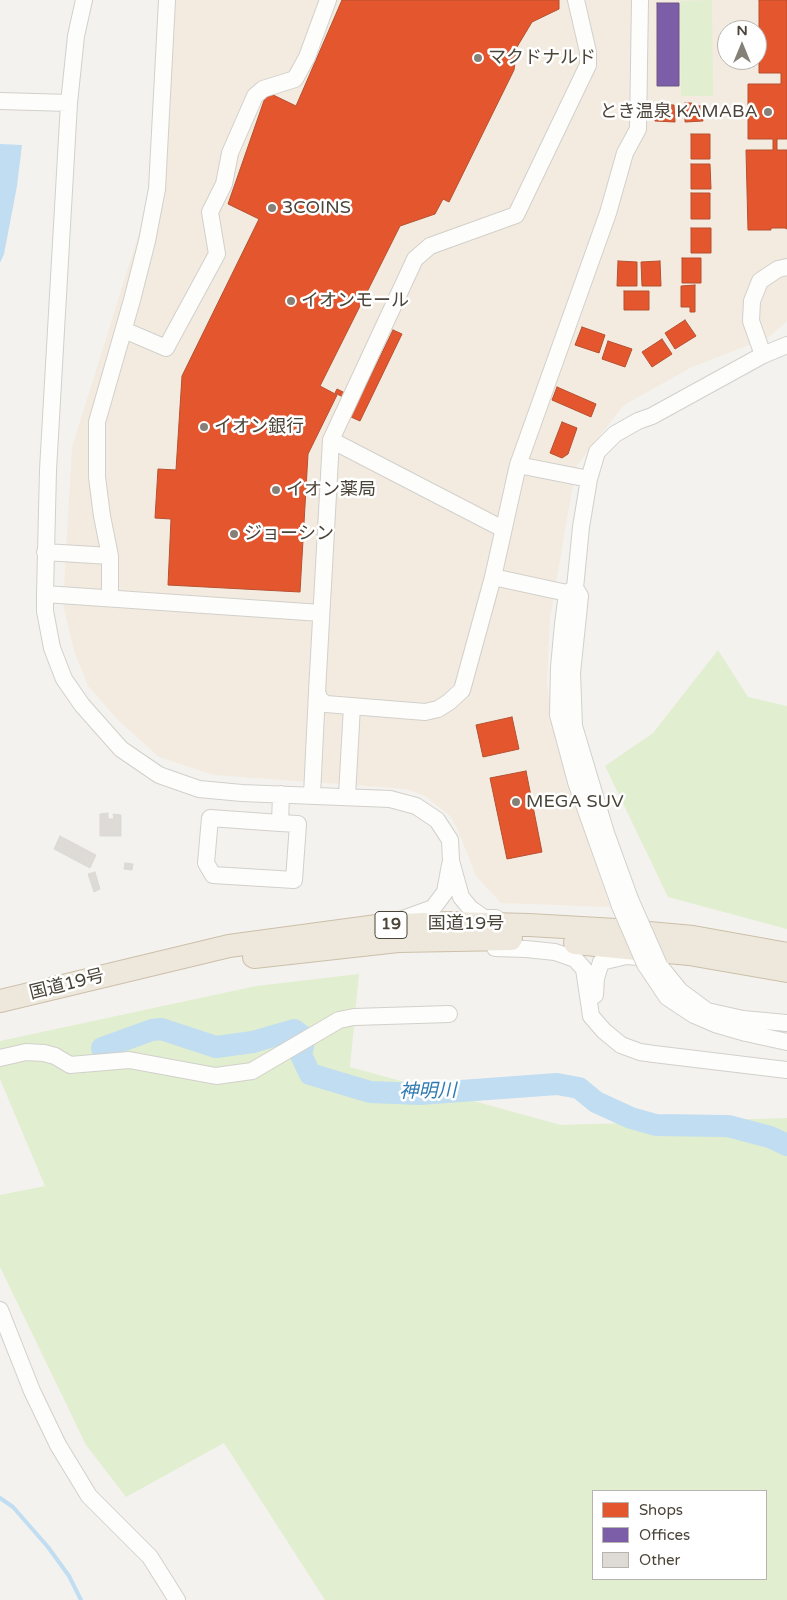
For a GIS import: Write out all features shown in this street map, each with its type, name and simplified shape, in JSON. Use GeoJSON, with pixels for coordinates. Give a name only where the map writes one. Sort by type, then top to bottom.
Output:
{"type":"FeatureCollection","features":[{"type":"Feature","properties":{"kind":"highway","name":"国道19号"},"geometry":{"type":"LineString","coordinates":[[0,1001],[229,946],[377,926],[476,924],[616,930],[694,938],[787,954]]}},
{"type":"Feature","properties":{"kind":"highway","name":"国道19号"},"geometry":{"type":"LineString","coordinates":[[0,1013],[75,994],[239,959],[398,941],[520,939],[601,944],[690,954],[787,971]]}},
{"type":"Feature","properties":{"kind":"street"},"geometry":{"type":"LineString","coordinates":[[84,0],[76,36],[69,103],[48,470],[44,594],[45,611],[52,648],[64,679],[82,705],[121,748],[159,775],[199,788],[242,793],[390,799],[416,806],[437,820],[450,840],[451,860],[446,892],[433,908],[377,926]]}},
{"type":"Feature","properties":{"kind":"street"},"geometry":{"type":"LineString","coordinates":[[110,598],[110,556],[97,478],[97,422],[124,330],[147,241],[157,189],[168,0]]}},
{"type":"Feature","properties":{"kind":"street"},"geometry":{"type":"LineString","coordinates":[[124,330],[166,348],[217,254],[210,212],[224,184],[230,153],[255,96],[263,89],[295,79],[307,57],[328,0]]}},
{"type":"Feature","properties":{"kind":"street"},"geometry":{"type":"LineString","coordinates":[[312,795],[314,753],[325,733],[322,698],[321,613],[331,440],[415,258],[430,246],[516,215],[588,65],[588,52],[576,0]]}},
{"type":"Feature","properties":{"kind":"street"},"geometry":{"type":"LineString","coordinates":[[322,698],[352,706],[425,712],[438,709],[462,690],[493,577],[518,466],[608,213],[625,153],[638,129],[640,0]]}},
{"type":"Feature","properties":{"kind":"street"},"geometry":{"type":"LineString","coordinates":[[0,101],[69,103]]}},
{"type":"Feature","properties":{"kind":"street"},"geometry":{"type":"LineString","coordinates":[[763,355],[752,321],[752,301],[760,281],[778,269],[787,267]]}},
{"type":"Feature","properties":{"kind":"street"},"geometry":{"type":"LineString","coordinates":[[787,345],[763,355],[652,416],[614,434],[597,452],[589,479],[559,668],[558,716],[576,782],[625,902],[667,997],[694,1015],[715,1024],[787,1042]]}},
{"type":"Feature","properties":{"kind":"street"},"geometry":{"type":"LineString","coordinates":[[331,440],[503,529]]}},
{"type":"Feature","properties":{"kind":"street"},"geometry":{"type":"LineString","coordinates":[[518,466],[589,479]]}},
{"type":"Feature","properties":{"kind":"street"},"geometry":{"type":"LineString","coordinates":[[80,554],[88,549],[96,534],[102,516]]}},
{"type":"Feature","properties":{"kind":"street"},"geometry":{"type":"LineString","coordinates":[[45,552],[110,556]]}},
{"type":"Feature","properties":{"kind":"street"},"geometry":{"type":"LineString","coordinates":[[493,577],[571,591]]}},
{"type":"Feature","properties":{"kind":"street"},"geometry":{"type":"LineString","coordinates":[[44,594],[321,613]]}},
{"type":"Feature","properties":{"kind":"street"},"geometry":{"type":"LineString","coordinates":[[347,796],[352,706]]}},
{"type":"Feature","properties":{"kind":"street"},"geometry":{"type":"LineString","coordinates":[[280,823],[281,794]]}},
{"type":"Feature","properties":{"kind":"street"},"geometry":{"type":"LineString","coordinates":[[210,818],[280,823],[298,824],[294,880],[213,875],[206,863],[210,818]]}},
{"type":"Feature","properties":{"kind":"street"},"geometry":{"type":"LineString","coordinates":[[451,860],[461,898],[470,908],[484,918],[604,924],[616,930]]}},
{"type":"Feature","properties":{"kind":"street"},"geometry":{"type":"LineString","coordinates":[[398,941],[420,951],[526,948],[555,952],[575,959],[584,968],[592,1016],[604,1031],[621,1045],[640,1052],[787,1070]]}},
{"type":"Feature","properties":{"kind":"street"},"geometry":{"type":"LineString","coordinates":[[787,978],[664,958],[626,956],[601,962],[596,978],[595,992],[596,1005],[602,1018],[612,1031],[640,1044],[676,1052],[787,1063]]}},
{"type":"Feature","properties":{"kind":"street"},"geometry":{"type":"LineString","coordinates":[[652,965],[680,991],[707,1011],[743,1019],[787,1023]]}},
{"type":"Feature","properties":{"kind":"street"},"geometry":{"type":"LineString","coordinates":[[0,1058],[26,1052],[55,1056],[70,1065],[129,1060],[216,1076],[252,1071],[339,1020],[354,1017],[448,1014]]}},
{"type":"Feature","properties":{"kind":"street"},"geometry":{"type":"LineString","coordinates":[[715,1024],[787,1033]]}},
{"type":"Feature","properties":{"kind":"street"},"geometry":{"type":"LineString","coordinates":[[0,1310],[32,1391],[58,1445],[88,1496],[150,1557],[177,1600]]}},
{"type":"Feature","properties":{"kind":"shaded area","name":"イオンモール"},"geometry":{"type":"Polygon","coordinates":[[[159,0],[787,0],[787,321],[769,337],[690,368],[623,406],[576,467],[550,618],[547,684],[557,747],[610,907],[501,903],[476,876],[457,828],[450,816],[425,796],[409,790],[213,775],[159,757],[119,721],[88,686],[74,651],[63,604],[72,447],[148,204],[159,0]]]}},
{"type":"Feature","properties":{"kind":"green space"},"geometry":{"type":"Polygon","coordinates":[[[712,0],[713,96],[681,96],[680,1],[712,0]]]}},
{"type":"Feature","properties":{"kind":"green space"},"geometry":{"type":"Polygon","coordinates":[[[718,650],[748,697],[787,706],[787,929],[668,897],[605,766],[653,733],[718,650]]]}},
{"type":"Feature","properties":{"kind":"green space"},"geometry":{"type":"Polygon","coordinates":[[[359,974],[350,1067],[561,1125],[787,1118],[787,1600],[325,1600],[224,1443],[126,1497],[86,1445],[0,1267],[0,1195],[45,1186],[0,1079],[0,1041],[256,986],[359,974]]]}},
{"type":"Feature","properties":{"kind":"water"},"geometry":{"type":"Polygon","coordinates":[[[0,144],[22,145],[17,186],[4,254],[0,263],[0,144]]]}},
{"type":"Feature","properties":{"kind":"building: Shops","name":"イオンモール"},"geometry":{"type":"Polygon","coordinates":[[[342,0],[559,0],[559,9],[532,22],[517,47],[514,70],[449,202],[443,199],[435,214],[400,226],[320,386],[337,395],[308,454],[300,592],[168,585],[171,519],[155,518],[158,469],[176,470],[182,376],[259,219],[228,204],[267,92],[296,106],[342,0]]]}},
{"type":"Feature","properties":{"kind":"building: Shops","name":"とき温泉 KAMABA"},"geometry":{"type":"Polygon","coordinates":[[[759,0],[787,0],[787,139],[777,139],[777,150],[787,150],[787,229],[748,230],[746,150],[773,150],[773,139],[748,139],[748,84],[781,84],[781,73],[759,73],[759,70],[767,70],[767,20],[759,20],[759,0]]]}},
{"type":"Feature","properties":{"kind":"building: Shops"},"geometry":{"type":"Polygon","coordinates":[[[685,103],[692,103],[692,107],[706,105],[706,114],[702,114],[703,121],[685,122],[685,103]]]}},
{"type":"Feature","properties":{"kind":"building: Shops"},"geometry":{"type":"Polygon","coordinates":[[[656,104],[674,105],[675,122],[655,121],[656,104]]]}},
{"type":"Feature","properties":{"kind":"building: Shops"},"geometry":{"type":"Polygon","coordinates":[[[691,134],[710,134],[710,159],[691,159],[691,134]]]}},
{"type":"Feature","properties":{"kind":"building: Shops"},"geometry":{"type":"Polygon","coordinates":[[[691,164],[710,164],[711,189],[691,189],[691,164]]]}},
{"type":"Feature","properties":{"kind":"building: Shops"},"geometry":{"type":"Polygon","coordinates":[[[691,193],[710,193],[710,219],[691,219],[691,193]]]}},
{"type":"Feature","properties":{"kind":"building: Shops"},"geometry":{"type":"Polygon","coordinates":[[[691,228],[711,228],[711,253],[691,253],[691,228]]]}},
{"type":"Feature","properties":{"kind":"building: Shops"},"geometry":{"type":"Polygon","coordinates":[[[682,258],[701,258],[701,283],[682,283],[682,258]]]}},
{"type":"Feature","properties":{"kind":"building: Shops"},"geometry":{"type":"Polygon","coordinates":[[[618,261],[637,262],[637,286],[617,286],[618,261]]]}},
{"type":"Feature","properties":{"kind":"building: Shops"},"geometry":{"type":"Polygon","coordinates":[[[660,261],[661,286],[642,286],[641,262],[660,261]]]}},
{"type":"Feature","properties":{"kind":"building: Shops"},"geometry":{"type":"Polygon","coordinates":[[[695,285],[695,312],[690,312],[690,307],[681,307],[681,286],[695,285]]]}},
{"type":"Feature","properties":{"kind":"building: Shops"},"geometry":{"type":"Polygon","coordinates":[[[624,291],[649,291],[649,310],[624,310],[624,291]]]}},
{"type":"Feature","properties":{"kind":"building: Shops"},"geometry":{"type":"Polygon","coordinates":[[[685,320],[696,336],[675,349],[665,333],[685,320]]]}},
{"type":"Feature","properties":{"kind":"building: Shops"},"geometry":{"type":"Polygon","coordinates":[[[582,327],[605,335],[599,353],[575,345],[582,327]]]}},
{"type":"Feature","properties":{"kind":"building: Shops"},"geometry":{"type":"Polygon","coordinates":[[[393,330],[402,334],[360,421],[351,417],[357,404],[335,393],[337,389],[359,400],[393,330]]]}},
{"type":"Feature","properties":{"kind":"building: Shops"},"geometry":{"type":"Polygon","coordinates":[[[662,339],[672,354],[652,367],[642,352],[662,339]]]}},
{"type":"Feature","properties":{"kind":"building: Shops"},"geometry":{"type":"Polygon","coordinates":[[[608,341],[632,349],[625,367],[602,359],[608,341]]]}},
{"type":"Feature","properties":{"kind":"building: Shops"},"geometry":{"type":"Polygon","coordinates":[[[557,387],[596,404],[591,417],[552,400],[557,387]]]}},
{"type":"Feature","properties":{"kind":"building: Shops"},"geometry":{"type":"Polygon","coordinates":[[[562,422],[577,428],[568,454],[562,458],[550,453],[562,422]]]}},
{"type":"Feature","properties":{"kind":"building: Shops"},"geometry":{"type":"Polygon","coordinates":[[[512,717],[519,749],[483,757],[476,725],[512,717]]]}},
{"type":"Feature","properties":{"kind":"building: Shops"},"geometry":{"type":"Polygon","coordinates":[[[526,771],[542,852],[507,859],[490,778],[526,771]]]}},
{"type":"Feature","properties":{"kind":"building: Offices"},"geometry":{"type":"Polygon","coordinates":[[[657,3],[679,3],[679,86],[657,86],[657,3]]]}},
{"type":"Feature","properties":{"kind":"building: Other"},"geometry":{"type":"Polygon","coordinates":[[[108,813],[108,819],[114,819],[113,814],[121,815],[121,836],[100,836],[100,814],[108,813]]]}},
{"type":"Feature","properties":{"kind":"building: Other"},"geometry":{"type":"Polygon","coordinates":[[[60,836],[96,855],[90,868],[54,849],[60,836]]]}},
{"type":"Feature","properties":{"kind":"building: Other"},"geometry":{"type":"Polygon","coordinates":[[[125,863],[133,864],[132,870],[124,869],[125,863]]]}},
{"type":"Feature","properties":{"kind":"building: Other"},"geometry":{"type":"Polygon","coordinates":[[[95,872],[100,889],[94,892],[88,874],[95,872]]]}},
{"type":"Feature","properties":{"kind":"waterway","name":"神明川"},"geometry":{"type":"LineString","coordinates":[[102,1048],[152,1030],[161,1029],[216,1047],[253,1042],[294,1030],[301,1035],[304,1042],[301,1055],[310,1074],[370,1092],[420,1094],[557,1084],[579,1088],[596,1102],[631,1118],[656,1125],[728,1126],[770,1137],[787,1145]]}},
{"type":"Feature","properties":{"kind":"waterway"},"geometry":{"type":"LineString","coordinates":[[0,1498],[13,1507],[48,1547],[69,1576],[81,1600]]}},
{"type":"Feature","properties":{"kind":"place","name":"マクドナルド"},"geometry":{"type":"Point","coordinates":[478,58]}},
{"type":"Feature","properties":{"kind":"place","name":"とき温泉 KAMABA"},"geometry":{"type":"Point","coordinates":[768,112]}},
{"type":"Feature","properties":{"kind":"place","name":"3COINS"},"geometry":{"type":"Point","coordinates":[272,208]}},
{"type":"Feature","properties":{"kind":"place","name":"イオンモール"},"geometry":{"type":"Point","coordinates":[291,301]}},
{"type":"Feature","properties":{"kind":"place","name":"イオン銀行"},"geometry":{"type":"Point","coordinates":[204,427]}},
{"type":"Feature","properties":{"kind":"place","name":"イオン薬局"},"geometry":{"type":"Point","coordinates":[276,490]}},
{"type":"Feature","properties":{"kind":"place","name":"ジョーシン"},"geometry":{"type":"Point","coordinates":[234,534]}},
{"type":"Feature","properties":{"kind":"place","name":"MEGA SUV"},"geometry":{"type":"Point","coordinates":[516,802]}}]}
